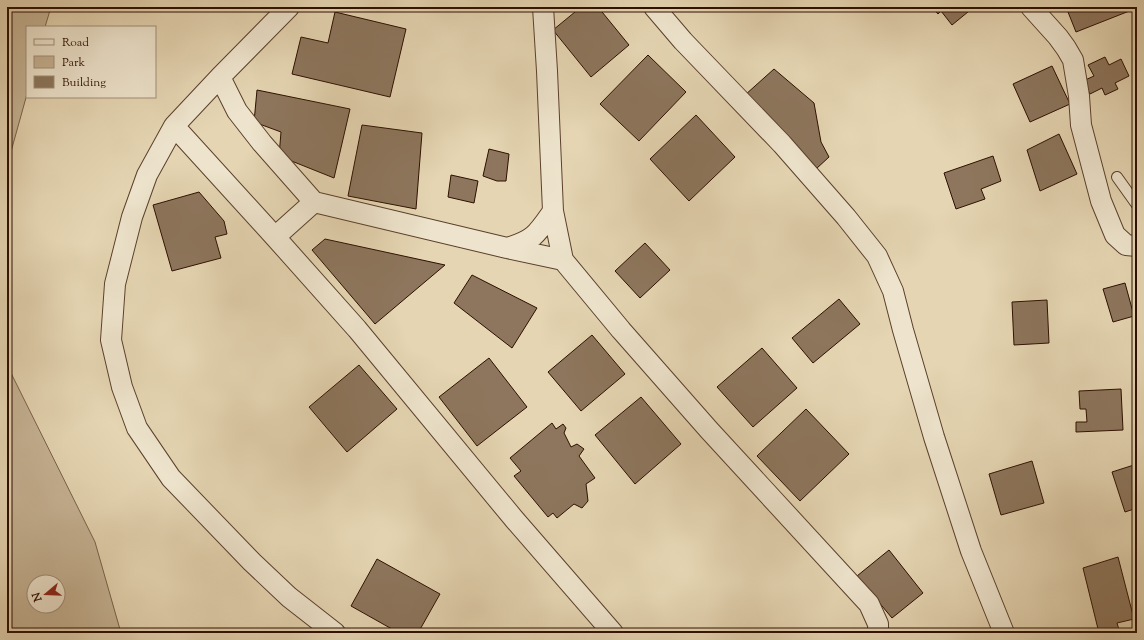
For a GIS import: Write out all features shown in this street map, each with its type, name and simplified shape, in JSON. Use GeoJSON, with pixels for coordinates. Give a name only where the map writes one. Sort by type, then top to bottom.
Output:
{"type":"FeatureCollection","features":[{"type":"Feature","properties":{"kind":"street"},"geometry":{"type":"LineString","coordinates":[[289,7],[174,126],[147,174],[132,217],[115,284],[111,340],[122,387],[137,428],[171,478],[288,597],[335,633]]}},
{"type":"Feature","properties":{"kind":"street"},"geometry":{"type":"LineString","coordinates":[[543,7],[553,211],[563,260],[621,330],[709,430],[869,604],[878,624],[878,633]]}},
{"type":"Feature","properties":{"kind":"street"},"geometry":{"type":"LineString","coordinates":[[654,7],[683,41],[782,144],[846,217],[876,256],[893,291],[932,429],[971,551],[1004,633]]}},
{"type":"Feature","properties":{"kind":"street"},"geometry":{"type":"LineString","coordinates":[[1030,7],[1058,38],[1073,60],[1079,96],[1081,125],[1101,201],[1115,235],[1126,245],[1137,246]]}},
{"type":"Feature","properties":{"kind":"street"},"geometry":{"type":"LineString","coordinates":[[220,77],[237,111],[262,143],[314,202],[563,260]]}},
{"type":"Feature","properties":{"kind":"street"},"geometry":{"type":"LineString","coordinates":[[174,126],[357,329],[514,519],[583,597],[604,631]]}},
{"type":"Feature","properties":{"kind":"street"},"geometry":{"type":"LineString","coordinates":[[275,237],[314,202]]}},
{"type":"Feature","properties":{"kind":"street"},"geometry":{"type":"LineString","coordinates":[[507,248],[524,243],[536,234],[553,211]]}},
{"type":"Feature","properties":{"kind":"lane"},"geometry":{"type":"LineString","coordinates":[[1117,177],[1137,204]]}},
{"type":"Feature","properties":{"kind":"green space"},"geometry":{"type":"Polygon","coordinates":[[[7,7],[51,7],[45,26],[26,26],[26,98],[7,166],[7,7]]]}},
{"type":"Feature","properties":{"kind":"green space"},"geometry":{"type":"Polygon","coordinates":[[[7,365],[95,542],[121,633],[7,633],[7,365]]]}},
{"type":"Feature","properties":{"kind":"building"},"geometry":{"type":"Polygon","coordinates":[[[581,7],[598,7],[629,45],[591,77],[553,30],[581,7]]]}},
{"type":"Feature","properties":{"kind":"building"},"geometry":{"type":"Polygon","coordinates":[[[932,7],[974,7],[952,25],[941,11],[938,14],[932,7]]]}},
{"type":"Feature","properties":{"kind":"building"},"geometry":{"type":"Polygon","coordinates":[[[1066,7],[1137,7],[1137,8],[1076,32],[1066,7]]]}},
{"type":"Feature","properties":{"kind":"building"},"geometry":{"type":"Polygon","coordinates":[[[335,12],[406,29],[390,97],[292,74],[301,37],[328,43],[335,12]]]}},
{"type":"Feature","properties":{"kind":"building"},"geometry":{"type":"Polygon","coordinates":[[[648,55],[686,92],[639,141],[600,104],[648,55]]]}},
{"type":"Feature","properties":{"kind":"building"},"geometry":{"type":"Polygon","coordinates":[[[1105,57],[1109,65],[1121,59],[1129,76],[1115,83],[1118,89],[1105,95],[1102,88],[1090,94],[1083,81],[1094,76],[1088,65],[1105,57]]]}},
{"type":"Feature","properties":{"kind":"building"},"geometry":{"type":"Polygon","coordinates":[[[1052,66],[1070,104],[1030,122],[1013,84],[1052,66]]]}},
{"type":"Feature","properties":{"kind":"building"},"geometry":{"type":"Polygon","coordinates":[[[774,69],[814,103],[821,142],[829,157],[816,169],[745,95],[774,69]]]}},
{"type":"Feature","properties":{"kind":"building"},"geometry":{"type":"Polygon","coordinates":[[[1137,73],[1137,86],[1133,75],[1137,73]]]}},
{"type":"Feature","properties":{"kind":"building"},"geometry":{"type":"Polygon","coordinates":[[[257,90],[350,109],[334,178],[279,156],[281,132],[254,122],[257,90]]]}},
{"type":"Feature","properties":{"kind":"building"},"geometry":{"type":"Polygon","coordinates":[[[696,115],[735,157],[689,201],[650,159],[696,115]]]}},
{"type":"Feature","properties":{"kind":"building"},"geometry":{"type":"Polygon","coordinates":[[[362,125],[422,133],[416,209],[348,196],[362,125]]]}},
{"type":"Feature","properties":{"kind":"building"},"geometry":{"type":"Polygon","coordinates":[[[1059,134],[1077,174],[1040,191],[1027,150],[1059,134]]]}},
{"type":"Feature","properties":{"kind":"building"},"geometry":{"type":"Polygon","coordinates":[[[489,149],[509,154],[506,181],[497,181],[483,176],[489,149]]]}},
{"type":"Feature","properties":{"kind":"building"},"geometry":{"type":"Polygon","coordinates":[[[993,156],[1001,181],[981,189],[985,199],[956,209],[944,173],[993,156]]]}},
{"type":"Feature","properties":{"kind":"building"},"geometry":{"type":"Polygon","coordinates":[[[451,175],[478,181],[474,203],[448,197],[451,175]]]}},
{"type":"Feature","properties":{"kind":"building"},"geometry":{"type":"Polygon","coordinates":[[[199,192],[224,221],[227,234],[215,237],[221,258],[172,271],[153,205],[199,192]]]}},
{"type":"Feature","properties":{"kind":"building"},"geometry":{"type":"Polygon","coordinates":[[[325,239],[445,265],[375,324],[312,250],[325,239]]]}},
{"type":"Feature","properties":{"kind":"building"},"geometry":{"type":"Polygon","coordinates":[[[645,243],[670,270],[640,298],[615,271],[645,243]]]}},
{"type":"Feature","properties":{"kind":"building"},"geometry":{"type":"Polygon","coordinates":[[[472,275],[537,308],[512,348],[454,303],[472,275]]]}},
{"type":"Feature","properties":{"kind":"building"},"geometry":{"type":"Polygon","coordinates":[[[1125,283],[1134,316],[1113,322],[1103,289],[1125,283]]]}},
{"type":"Feature","properties":{"kind":"building"},"geometry":{"type":"Polygon","coordinates":[[[839,299],[860,324],[813,363],[792,338],[839,299]]]}},
{"type":"Feature","properties":{"kind":"building"},"geometry":{"type":"Polygon","coordinates":[[[1047,300],[1049,343],[1014,345],[1012,302],[1047,300]]]}},
{"type":"Feature","properties":{"kind":"building"},"geometry":{"type":"Polygon","coordinates":[[[592,335],[625,374],[581,411],[548,372],[592,335]]]}},
{"type":"Feature","properties":{"kind":"building"},"geometry":{"type":"Polygon","coordinates":[[[762,348],[797,388],[753,427],[717,387],[762,348]]]}},
{"type":"Feature","properties":{"kind":"building"},"geometry":{"type":"Polygon","coordinates":[[[489,358],[527,407],[477,446],[439,397],[489,358]]]}},
{"type":"Feature","properties":{"kind":"building"},"geometry":{"type":"Polygon","coordinates":[[[359,365],[397,409],[347,452],[309,407],[359,365]]]}},
{"type":"Feature","properties":{"kind":"building"},"geometry":{"type":"Polygon","coordinates":[[[1121,389],[1123,430],[1076,432],[1076,422],[1087,422],[1086,409],[1080,409],[1079,391],[1121,389]]]}},
{"type":"Feature","properties":{"kind":"building"},"geometry":{"type":"Polygon","coordinates":[[[641,397],[681,444],[635,484],[595,435],[641,397]]]}},
{"type":"Feature","properties":{"kind":"building"},"geometry":{"type":"Polygon","coordinates":[[[806,409],[849,454],[800,501],[757,456],[806,409]]]}},
{"type":"Feature","properties":{"kind":"building"},"geometry":{"type":"Polygon","coordinates":[[[552,423],[556,429],[563,424],[566,428],[564,433],[571,447],[577,444],[584,449],[579,456],[595,478],[586,484],[588,501],[582,508],[574,504],[557,518],[553,513],[548,517],[514,476],[521,471],[510,458],[552,423]]]}},
{"type":"Feature","properties":{"kind":"building"},"geometry":{"type":"Polygon","coordinates":[[[1032,461],[1044,503],[1001,515],[989,474],[1032,461]]]}},
{"type":"Feature","properties":{"kind":"building"},"geometry":{"type":"Polygon","coordinates":[[[1137,464],[1137,508],[1125,512],[1112,472],[1137,464]]]}},
{"type":"Feature","properties":{"kind":"building"},"geometry":{"type":"Polygon","coordinates":[[[889,550],[923,593],[892,618],[857,576],[889,550]]]}},
{"type":"Feature","properties":{"kind":"building"},"geometry":{"type":"Polygon","coordinates":[[[1118,557],[1134,619],[1117,623],[1120,633],[1099,633],[1083,568],[1118,557]]]}},
{"type":"Feature","properties":{"kind":"building"},"geometry":{"type":"Polygon","coordinates":[[[377,559],[440,594],[418,633],[399,633],[351,606],[377,559]]]}}]}
